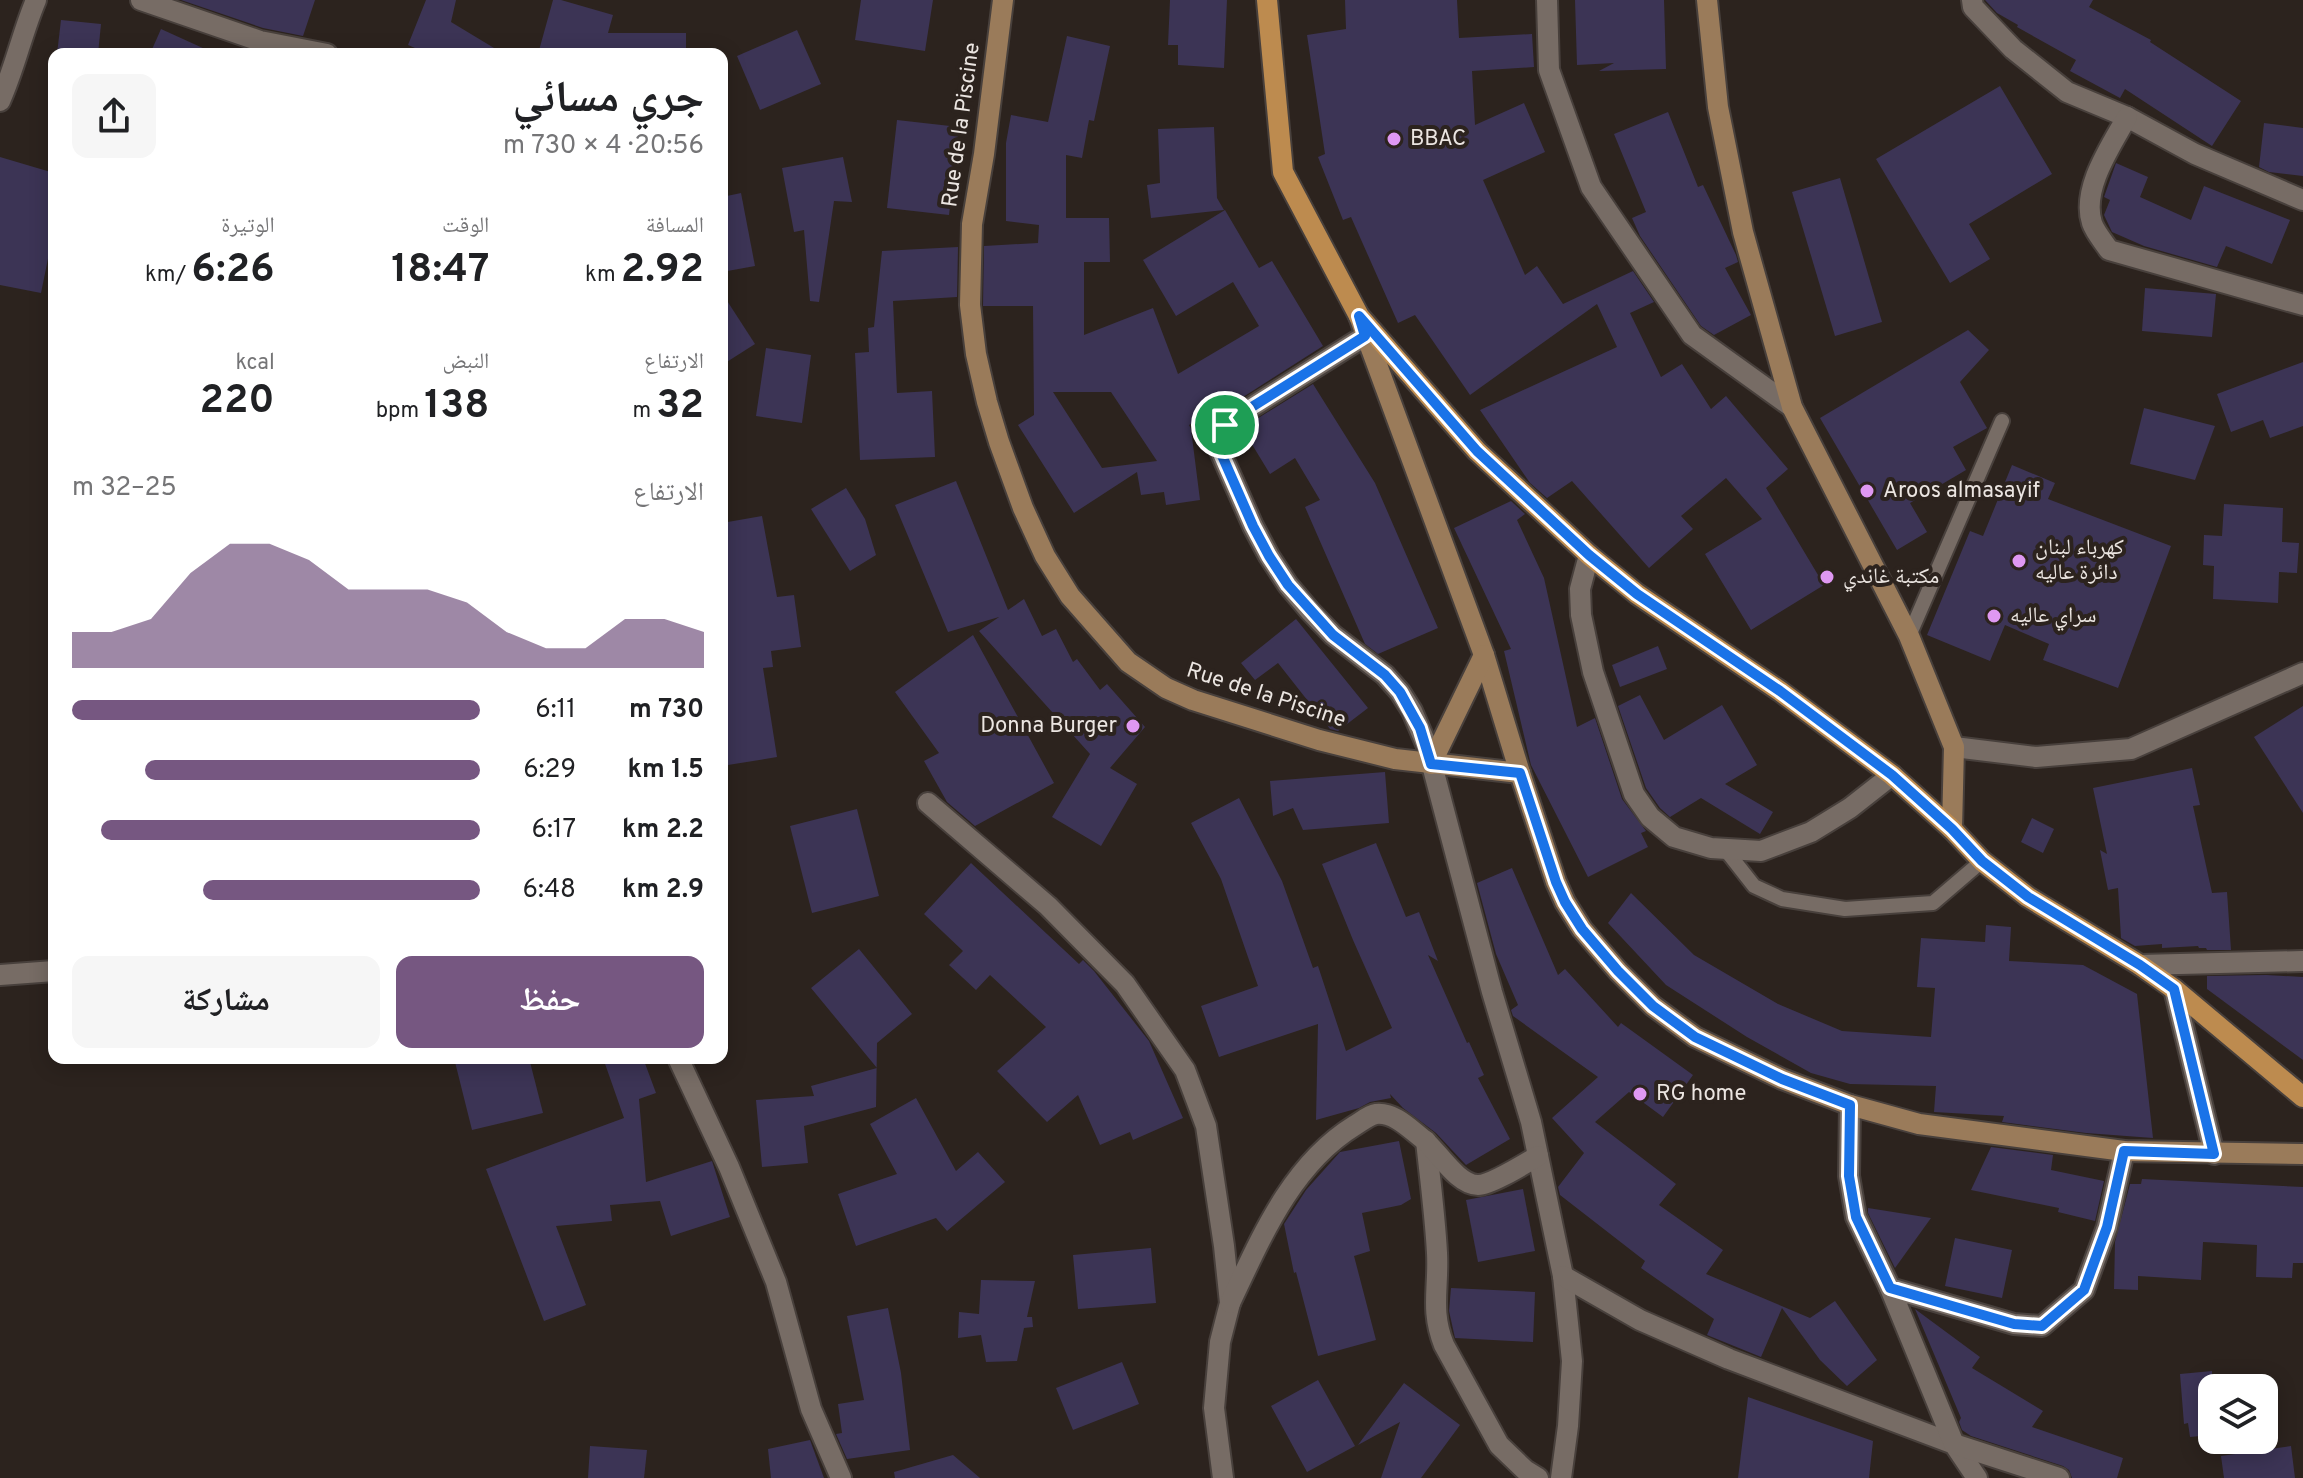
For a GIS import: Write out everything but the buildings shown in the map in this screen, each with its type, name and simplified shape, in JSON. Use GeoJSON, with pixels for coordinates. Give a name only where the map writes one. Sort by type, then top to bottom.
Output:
{"type":"FeatureCollection","features":[{"type":"Feature","properties":{"kind":"main road"},"geometry":{"type":"LineString","coordinates":[[1267,0],[1283,172],[1359,316],[1477,451],[1589,555],[1637,594],[1780,691],[1892,775],[1952,829],[1982,861],[2028,897],[2174,989],[2303,1097]]}},
{"type":"Feature","properties":{"kind":"street"},"geometry":{"type":"LineString","coordinates":[[0,101],[23,29],[36,0]]}},
{"type":"Feature","properties":{"kind":"street"},"geometry":{"type":"LineString","coordinates":[[141,0],[260,41],[296,48]]}},
{"type":"Feature","properties":{"kind":"street","name":"Rue de la Piscine"},"geometry":{"type":"LineString","coordinates":[[1003,0],[972,224],[970,305],[976,354],[999,442],[1023,508],[1045,556],[1070,596],[1128,662],[1166,688],[1217,708],[1319,740],[1395,759],[1520,773]]}},
{"type":"Feature","properties":{"kind":"street"},"geometry":{"type":"LineString","coordinates":[[1547,0],[1549,70],[1591,187],[1692,335],[1792,407]]}},
{"type":"Feature","properties":{"kind":"street"},"geometry":{"type":"LineString","coordinates":[[1707,0],[1718,107],[1743,232],[1792,407],[1909,636],[1954,747],[1952,829]]}},
{"type":"Feature","properties":{"kind":"street"},"geometry":{"type":"LineString","coordinates":[[1972,0],[1973,7],[2013,49],[2067,92],[2127,117],[2195,154],[2303,200]]}},
{"type":"Feature","properties":{"kind":"street"},"geometry":{"type":"LineString","coordinates":[[2127,117],[2100,166],[2089,203],[2092,224],[2109,250],[2303,305]]}},
{"type":"Feature","properties":{"kind":"street"},"geometry":{"type":"LineString","coordinates":[[1359,316],[1484,655],[1556,882],[1582,929],[1653,1006],[1695,1037],[1782,1079],[1850,1105],[1919,1124],[2124,1151],[2303,1154]]}},
{"type":"Feature","properties":{"kind":"street"},"geometry":{"type":"LineString","coordinates":[[1365,336],[1231,420],[1220,432],[1220,451],[1253,526],[1276,566],[1310,611],[1333,635],[1385,675],[1400,692],[1420,728],[1531,1122],[1563,1276],[1572,1361],[1561,1478]]}},
{"type":"Feature","properties":{"kind":"street"},"geometry":{"type":"LineString","coordinates":[[1589,555],[1580,589],[1581,615],[1593,672],[1634,794],[1650,817],[1674,837],[1711,848],[1761,851],[1811,832],[1850,808],[1892,775]]}},
{"type":"Feature","properties":{"kind":"street"},"geometry":{"type":"LineString","coordinates":[[1431,764],[1484,655]]}},
{"type":"Feature","properties":{"kind":"street"},"geometry":{"type":"LineString","coordinates":[[1954,747],[2036,757],[2131,749],[2303,673]]}},
{"type":"Feature","properties":{"kind":"street"},"geometry":{"type":"LineString","coordinates":[[928,803],[1048,906],[1125,984],[1185,1070],[1206,1126],[1230,1303]]}},
{"type":"Feature","properties":{"kind":"street"},"geometry":{"type":"LineString","coordinates":[[2140,965],[2303,961]]}},
{"type":"Feature","properties":{"kind":"street"},"geometry":{"type":"LineString","coordinates":[[0,975],[48,971]]}},
{"type":"Feature","properties":{"kind":"street"},"geometry":{"type":"LineString","coordinates":[[2174,989],[2214,1154]]}},
{"type":"Feature","properties":{"kind":"street"},"geometry":{"type":"LineString","coordinates":[[681,1064],[729,1167],[776,1282],[811,1409],[841,1478]]}},
{"type":"Feature","properties":{"kind":"street"},"geometry":{"type":"LineString","coordinates":[[1850,1105],[1849,1176],[1856,1217],[1890,1288],[1954,1444],[1977,1478]]}},
{"type":"Feature","properties":{"kind":"street"},"geometry":{"type":"LineString","coordinates":[[1223,1478],[1214,1408],[1220,1342],[1230,1303],[1273,1215],[1300,1176],[1335,1138],[1373,1114],[1391,1115],[1426,1141],[1461,1179],[1478,1185],[1538,1156]]}},
{"type":"Feature","properties":{"kind":"street"},"geometry":{"type":"LineString","coordinates":[[1426,1141],[1438,1256],[1435,1294],[1437,1327],[1499,1445],[1538,1478]]}},
{"type":"Feature","properties":{"kind":"street"},"geometry":{"type":"LineString","coordinates":[[1890,1288],[2014,1324],[2042,1326],[2084,1290],[2107,1227],[2124,1151]]}},
{"type":"Feature","properties":{"kind":"street"},"geometry":{"type":"LineString","coordinates":[[1563,1276],[1640,1320],[1729,1359],[1954,1444],[2059,1478]]}},
{"type":"Feature","properties":{"kind":"lane"},"geometry":{"type":"LineString","coordinates":[[1909,636],[2002,421]]}},
{"type":"Feature","properties":{"kind":"lane"},"geometry":{"type":"LineString","coordinates":[[1725,849],[1754,886],[1782,899],[1845,909],[1933,903],[1982,861]]}},
{"type":"Feature","properties":{"kind":"place","name":"BBAC"},"geometry":{"type":"Point","coordinates":[1394,139]}},
{"type":"Feature","properties":{"kind":"place","name":"Aroos almasayif"},"geometry":{"type":"Point","coordinates":[1867,491]}},
{"type":"Feature","properties":{"kind":"place","name":"كهرباء لبنان دائرة عاليه"},"geometry":{"type":"Point","coordinates":[2019,561]}},
{"type":"Feature","properties":{"kind":"place","name":"مكتبة غاندي"},"geometry":{"type":"Point","coordinates":[1827,577]}},
{"type":"Feature","properties":{"kind":"place","name":"سراي عاليه"},"geometry":{"type":"Point","coordinates":[1994,616]}},
{"type":"Feature","properties":{"kind":"place","name":"Donna Burger"},"geometry":{"type":"Point","coordinates":[1133,726]}},
{"type":"Feature","properties":{"kind":"place","name":"RG home"},"geometry":{"type":"Point","coordinates":[1640,1094]}},
{"type":"Feature","properties":{"kind":"route"},"geometry":{"type":"LineString","coordinates":[[1359,316],[1477,451],[1589,555],[1637,594],[1780,691],[1892,775],[1952,829],[1982,861],[2028,897],[2174,989],[2214,1154],[2124,1151],[2107,1227],[2084,1290],[2042,1326],[2014,1324],[1890,1288],[1856,1217],[1849,1176],[1850,1105],[1782,1079],[1695,1037],[1653,1006],[1618,971],[1582,929],[1565,902],[1520,773],[1431,764],[1420,728],[1400,692],[1385,675],[1333,635],[1288,585],[1253,526],[1220,451],[1220,432],[1225,425],[1365,336],[1359,316]]}}]}
